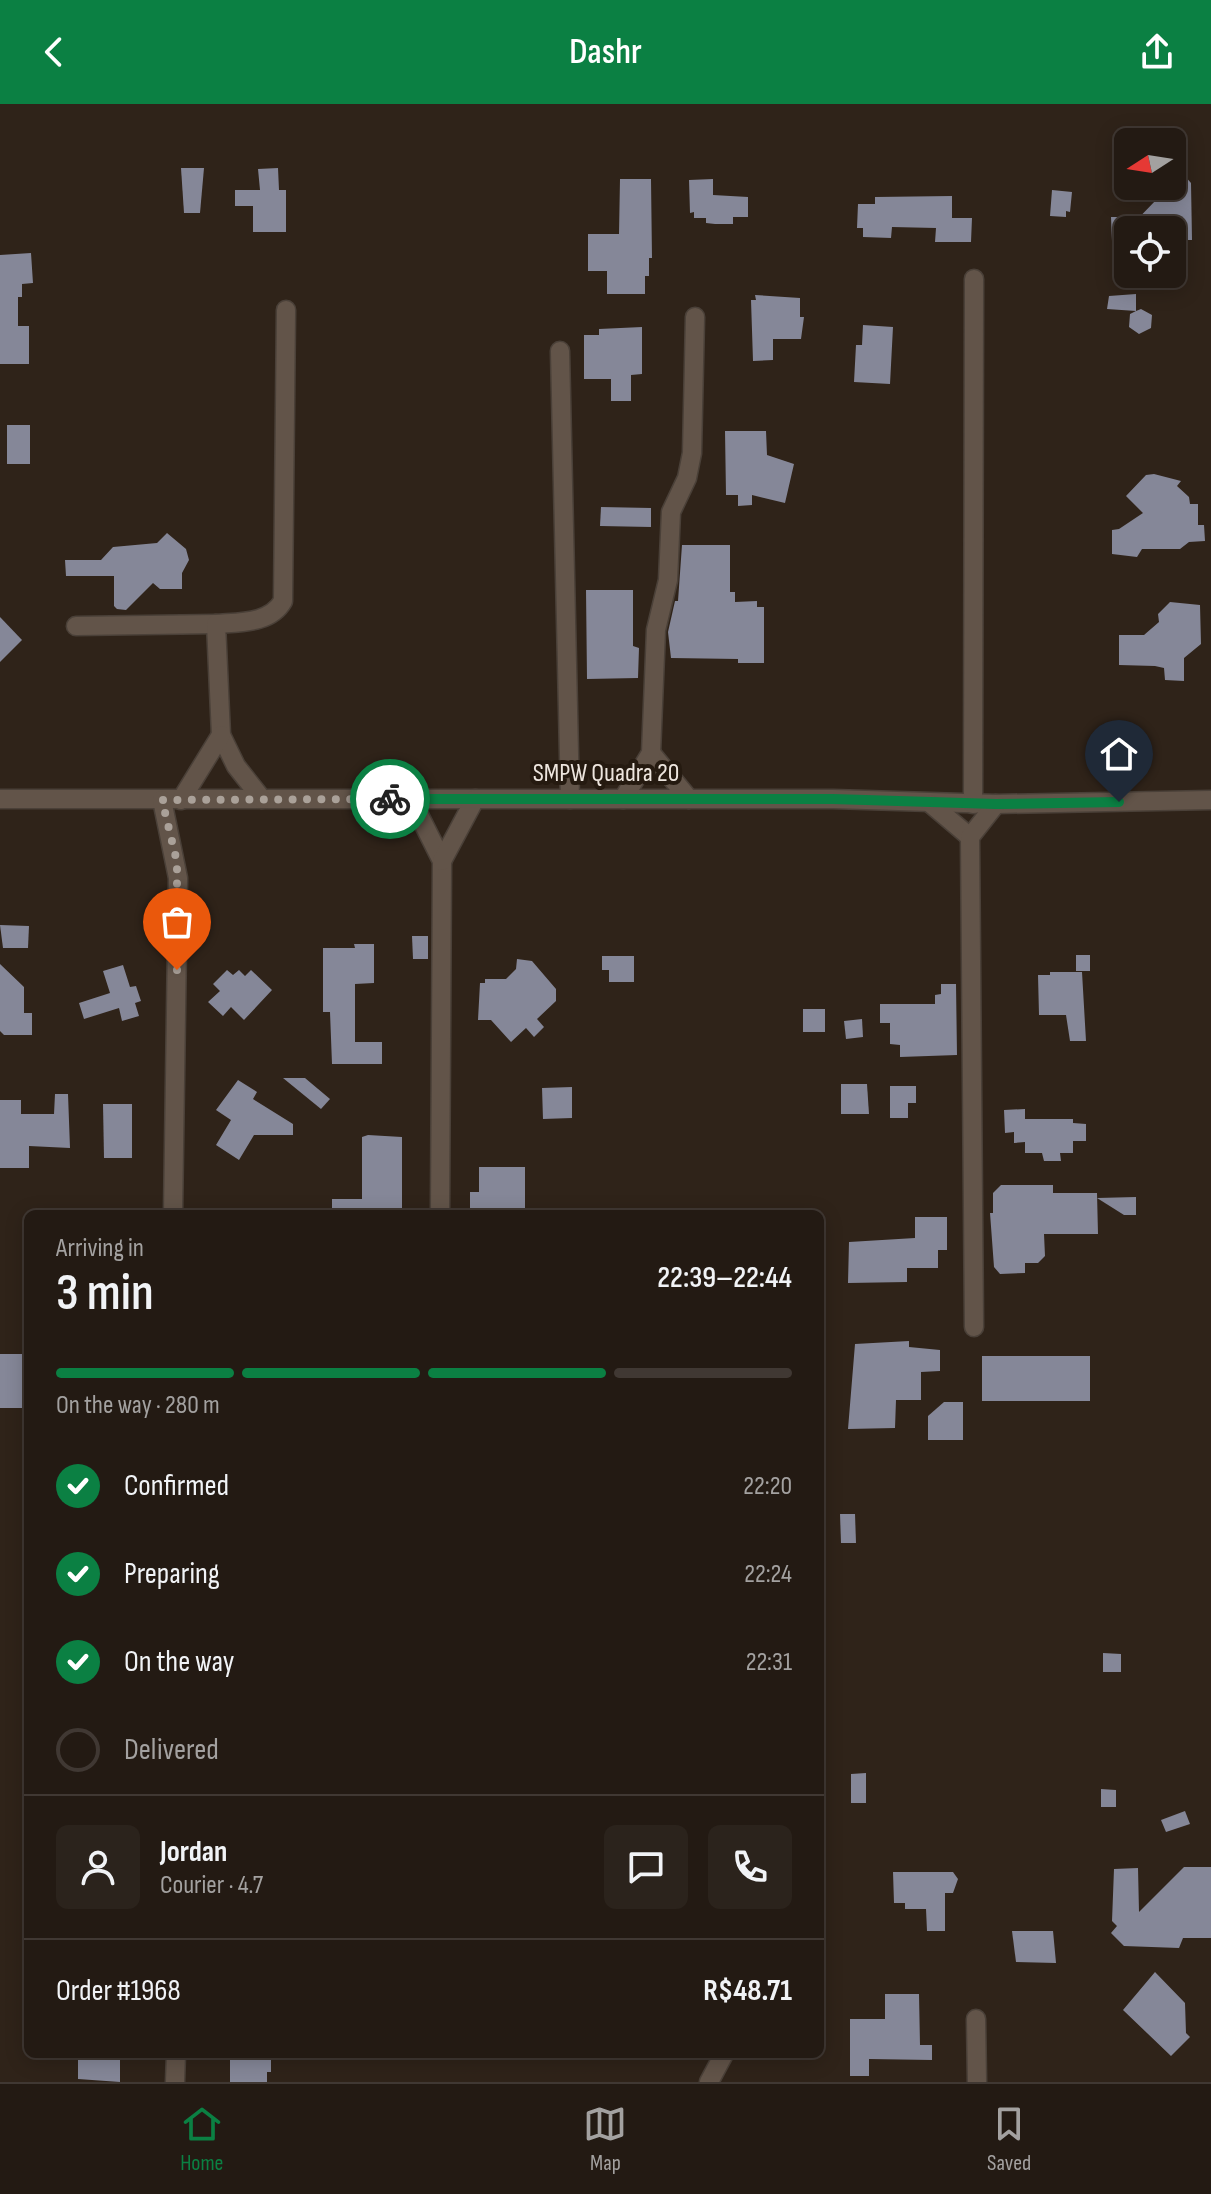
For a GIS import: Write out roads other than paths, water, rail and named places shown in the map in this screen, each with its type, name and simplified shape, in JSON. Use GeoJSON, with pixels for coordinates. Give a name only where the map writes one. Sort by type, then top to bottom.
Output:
{"type":"FeatureCollection","features":[{"type":"Feature","properties":{"kind":"street"},"geometry":{"type":"LineString","coordinates":[[973,804],[974,279]]}},
{"type":"Feature","properties":{"kind":"street"},"geometry":{"type":"LineString","coordinates":[[76,626],[216,624],[263,618],[278,609],[283,601],[286,310]]}},
{"type":"Feature","properties":{"kind":"street"},"geometry":{"type":"LineString","coordinates":[[623,799],[651,753],[656,630],[668,580],[671,512],[687,478],[692,453],[695,317]]}},
{"type":"Feature","properties":{"kind":"street"},"geometry":{"type":"LineString","coordinates":[[560,351],[570,799]]}},
{"type":"Feature","properties":{"kind":"street"},"geometry":{"type":"LineString","coordinates":[[216,624],[221,735],[236,766],[262,799]]}},
{"type":"Feature","properties":{"kind":"street"},"geometry":{"type":"LineString","coordinates":[[173,1210],[178,878],[172,800],[221,735]]}},
{"type":"Feature","properties":{"kind":"street"},"geometry":{"type":"LineString","coordinates":[[651,753],[689,799]]}},
{"type":"Feature","properties":{"kind":"street","name":"SMPW Quadra 20"},"geometry":{"type":"LineString","coordinates":[[0,799],[833,799],[931,804],[1211,800]]}},
{"type":"Feature","properties":{"kind":"street"},"geometry":{"type":"LineString","coordinates":[[411,799],[442,861],[440,1210]]}},
{"type":"Feature","properties":{"kind":"street"},"geometry":{"type":"LineString","coordinates":[[442,861],[475,799]]}},
{"type":"Feature","properties":{"kind":"street"},"geometry":{"type":"LineString","coordinates":[[931,804],[970,837]]}},
{"type":"Feature","properties":{"kind":"street"},"geometry":{"type":"LineString","coordinates":[[974,1327],[970,837],[996,804]]}},
{"type":"Feature","properties":{"kind":"street"},"geometry":{"type":"LineString","coordinates":[[976,2019],[977,2082]]}},
{"type":"Feature","properties":{"kind":"street"},"geometry":{"type":"LineString","coordinates":[[175,2082],[176,2058]]}},
{"type":"Feature","properties":{"kind":"street"},"geometry":{"type":"LineString","coordinates":[[709,2082],[722,2058]]}}]}
